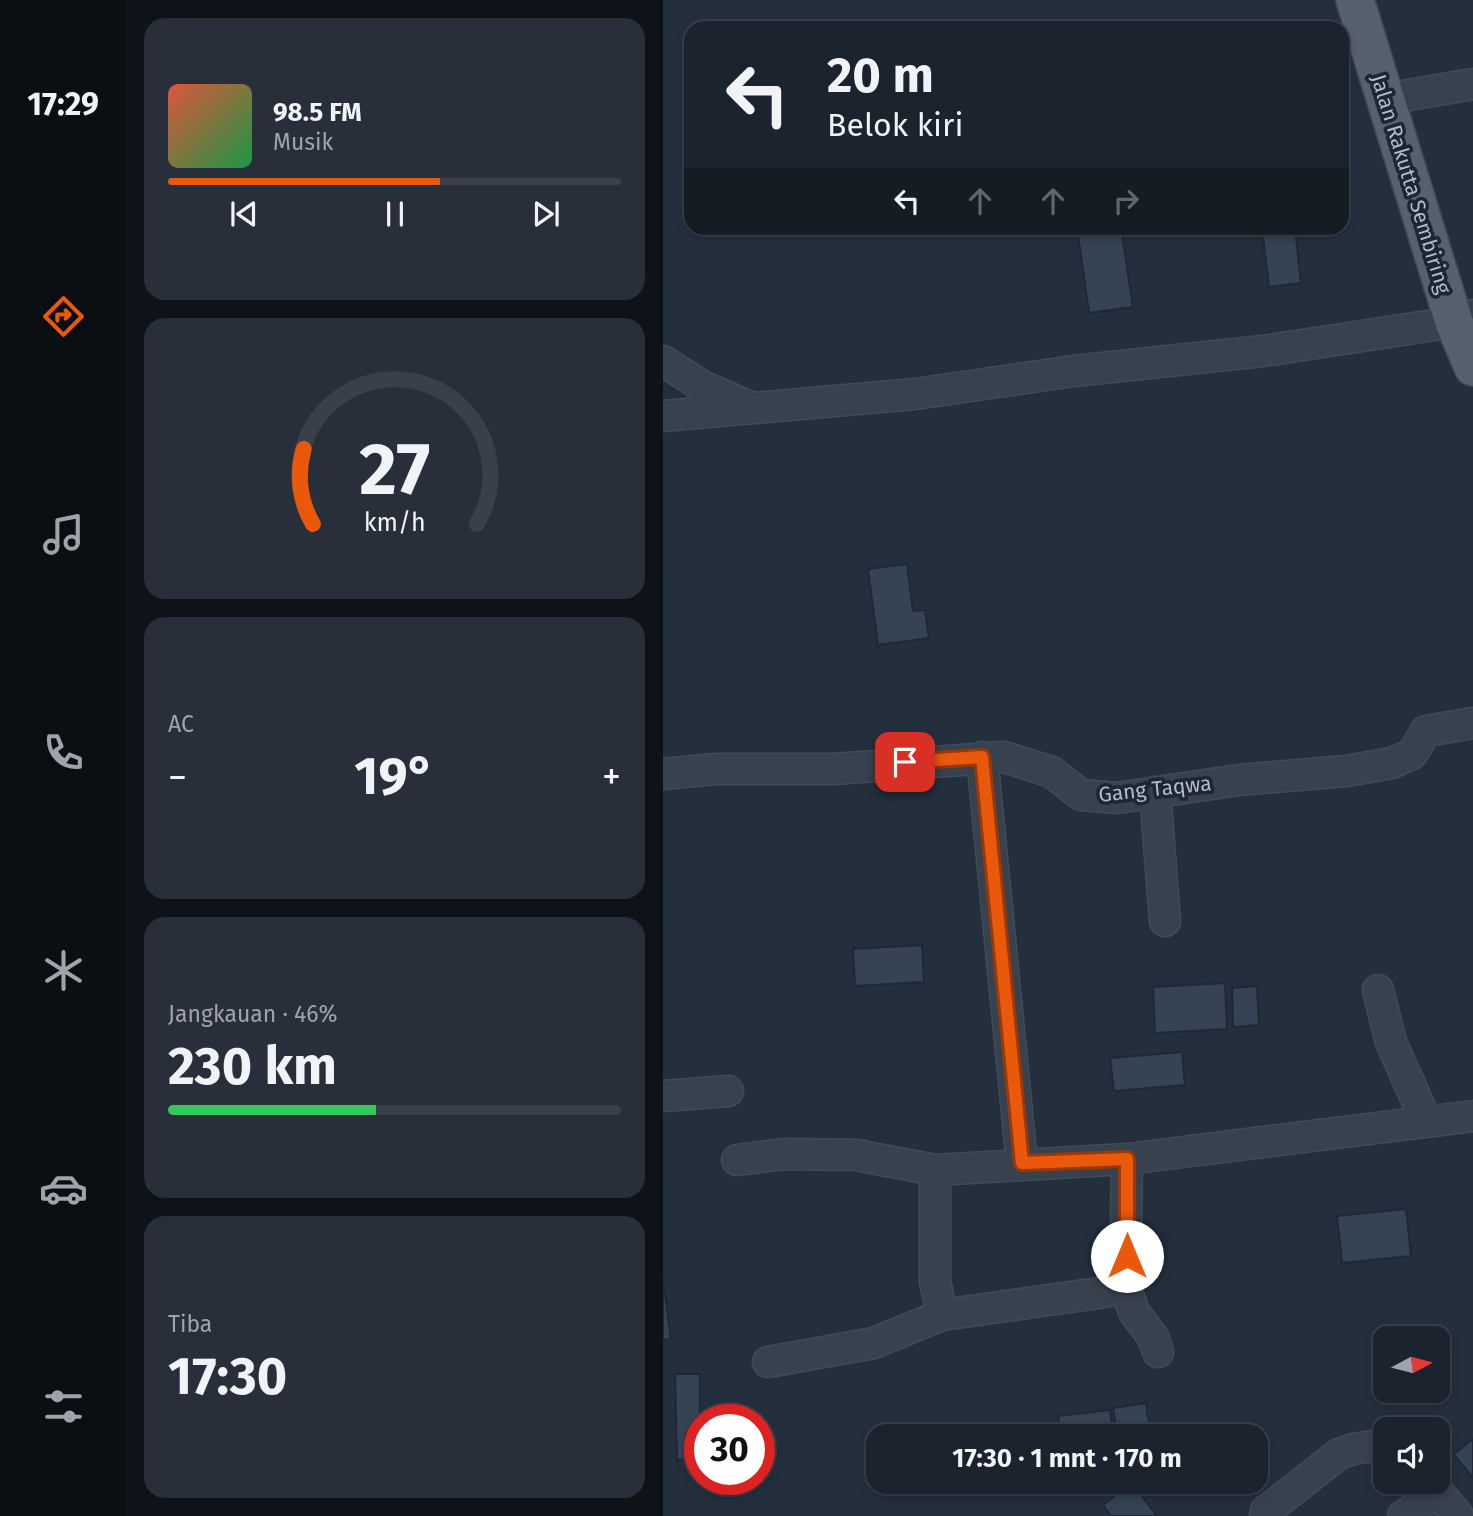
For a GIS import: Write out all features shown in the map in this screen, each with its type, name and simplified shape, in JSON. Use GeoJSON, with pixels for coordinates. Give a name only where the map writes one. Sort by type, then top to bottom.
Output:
{"type":"FeatureCollection","features":[{"type":"Feature","properties":{"kind":"main road","name":"Jalan Rakutta Sembiring"},"geometry":{"type":"LineString","coordinates":[[1354,0],[1385,99],[1463,319],[1473,367]]}},
{"type":"Feature","properties":{"kind":"street"},"geometry":{"type":"LineString","coordinates":[[1385,99],[1473,84]]}},
{"type":"Feature","properties":{"kind":"street"},"geometry":{"type":"LineString","coordinates":[[663,416],[915,394],[1074,371],[1263,351],[1463,319]]}},
{"type":"Feature","properties":{"kind":"street"},"geometry":{"type":"LineString","coordinates":[[663,361],[702,386],[752,408]]}},
{"type":"Feature","properties":{"kind":"street","name":"Gang Taqwa"},"geometry":{"type":"LineString","coordinates":[[663,774],[715,769],[833,769],[1004,757],[1051,772],[1081,795],[1117,798],[1239,780],[1347,771],[1392,763],[1412,754],[1426,731],[1473,723]]}},
{"type":"Feature","properties":{"kind":"street"},"geometry":{"type":"LineString","coordinates":[[982,757],[1022,1163]]}},
{"type":"Feature","properties":{"kind":"street"},"geometry":{"type":"LineString","coordinates":[[1155,792],[1165,921]]}},
{"type":"Feature","properties":{"kind":"street"},"geometry":{"type":"LineString","coordinates":[[1378,990],[1391,1042],[1426,1121]]}},
{"type":"Feature","properties":{"kind":"street"},"geometry":{"type":"LineString","coordinates":[[663,1096],[728,1091]]}},
{"type":"Feature","properties":{"kind":"street"},"geometry":{"type":"LineString","coordinates":[[737,1160],[784,1154],[856,1155],[935,1170],[1127,1159],[1473,1116]]}},
{"type":"Feature","properties":{"kind":"street"},"geometry":{"type":"LineString","coordinates":[[1127,1159],[1125,1286],[1134,1312],[1153,1338],[1158,1352]]}},
{"type":"Feature","properties":{"kind":"street"},"geometry":{"type":"LineString","coordinates":[[935,1170],[935,1281],[942,1315]]}},
{"type":"Feature","properties":{"kind":"street"},"geometry":{"type":"LineString","coordinates":[[768,1362],[874,1343],[942,1315],[1106,1292],[1125,1286]]}},
{"type":"Feature","properties":{"kind":"street"},"geometry":{"type":"LineString","coordinates":[[1265,1516],[1266,1511],[1339,1454],[1373,1446]]}},
{"type":"Feature","properties":{"kind":"street"},"geometry":{"type":"LineString","coordinates":[[1403,1516],[1427,1494]]}},
{"type":"Feature","properties":{"kind":"street"},"geometry":{"type":"LineString","coordinates":[[1440,1494],[1458,1516]]}},
{"type":"Feature","properties":{"kind":"building"},"geometry":{"type":"Polygon","coordinates":[[[1078,235],[1122,235],[1133,307],[1089,313],[1078,235]]]}},
{"type":"Feature","properties":{"kind":"building"},"geometry":{"type":"Polygon","coordinates":[[[1263,235],[1296,235],[1301,283],[1269,287],[1263,235]]]}},
{"type":"Feature","properties":{"kind":"building"},"geometry":{"type":"Polygon","coordinates":[[[907,564],[913,611],[925,610],[929,638],[878,645],[868,569],[907,564]]]}},
{"type":"Feature","properties":{"kind":"building"},"geometry":{"type":"Polygon","coordinates":[[[922,945],[924,982],[855,986],[853,949],[922,945]]]}},
{"type":"Feature","properties":{"kind":"building"},"geometry":{"type":"Polygon","coordinates":[[[1225,983],[1227,1029],[1155,1033],[1153,987],[1225,983]]]}},
{"type":"Feature","properties":{"kind":"building"},"geometry":{"type":"Polygon","coordinates":[[[1257,986],[1259,1025],[1233,1027],[1232,988],[1257,986]]]}},
{"type":"Feature","properties":{"kind":"building"},"geometry":{"type":"Polygon","coordinates":[[[1182,1052],[1185,1085],[1114,1091],[1110,1058],[1182,1052]]]}},
{"type":"Feature","properties":{"kind":"building"},"geometry":{"type":"Polygon","coordinates":[[[1406,1209],[1411,1256],[1342,1263],[1337,1216],[1406,1209]]]}},
{"type":"Feature","properties":{"kind":"building"},"geometry":{"type":"Polygon","coordinates":[[[663,1279],[671,1339],[663,1340],[663,1279]]]}},
{"type":"Feature","properties":{"kind":"building"},"geometry":{"type":"Polygon","coordinates":[[[675,1374],[700,1374],[700,1404],[684,1404],[684,1460],[677,1460],[675,1374]]]}},
{"type":"Feature","properties":{"kind":"building"},"geometry":{"type":"Polygon","coordinates":[[[1146,1403],[1149,1424],[1116,1424],[1113,1408],[1146,1403]]]}},
{"type":"Feature","properties":{"kind":"building"},"geometry":{"type":"Polygon","coordinates":[[[1110,1410],[1112,1424],[1059,1424],[1058,1416],[1110,1410]]]}},
{"type":"Feature","properties":{"kind":"building"},"geometry":{"type":"Polygon","coordinates":[[[1473,1439],[1473,1478],[1454,1454],[1473,1439]]]}},
{"type":"Feature","properties":{"kind":"building"},"geometry":{"type":"Polygon","coordinates":[[[1118,1494],[1140,1494],[1157,1516],[1111,1516],[1103,1505],[1118,1494]]]}},
{"type":"Feature","properties":{"kind":"route"},"geometry":{"type":"LineString","coordinates":[[905,762],[982,757],[1022,1163],[1127,1159],[1127,1256]]}}]}
